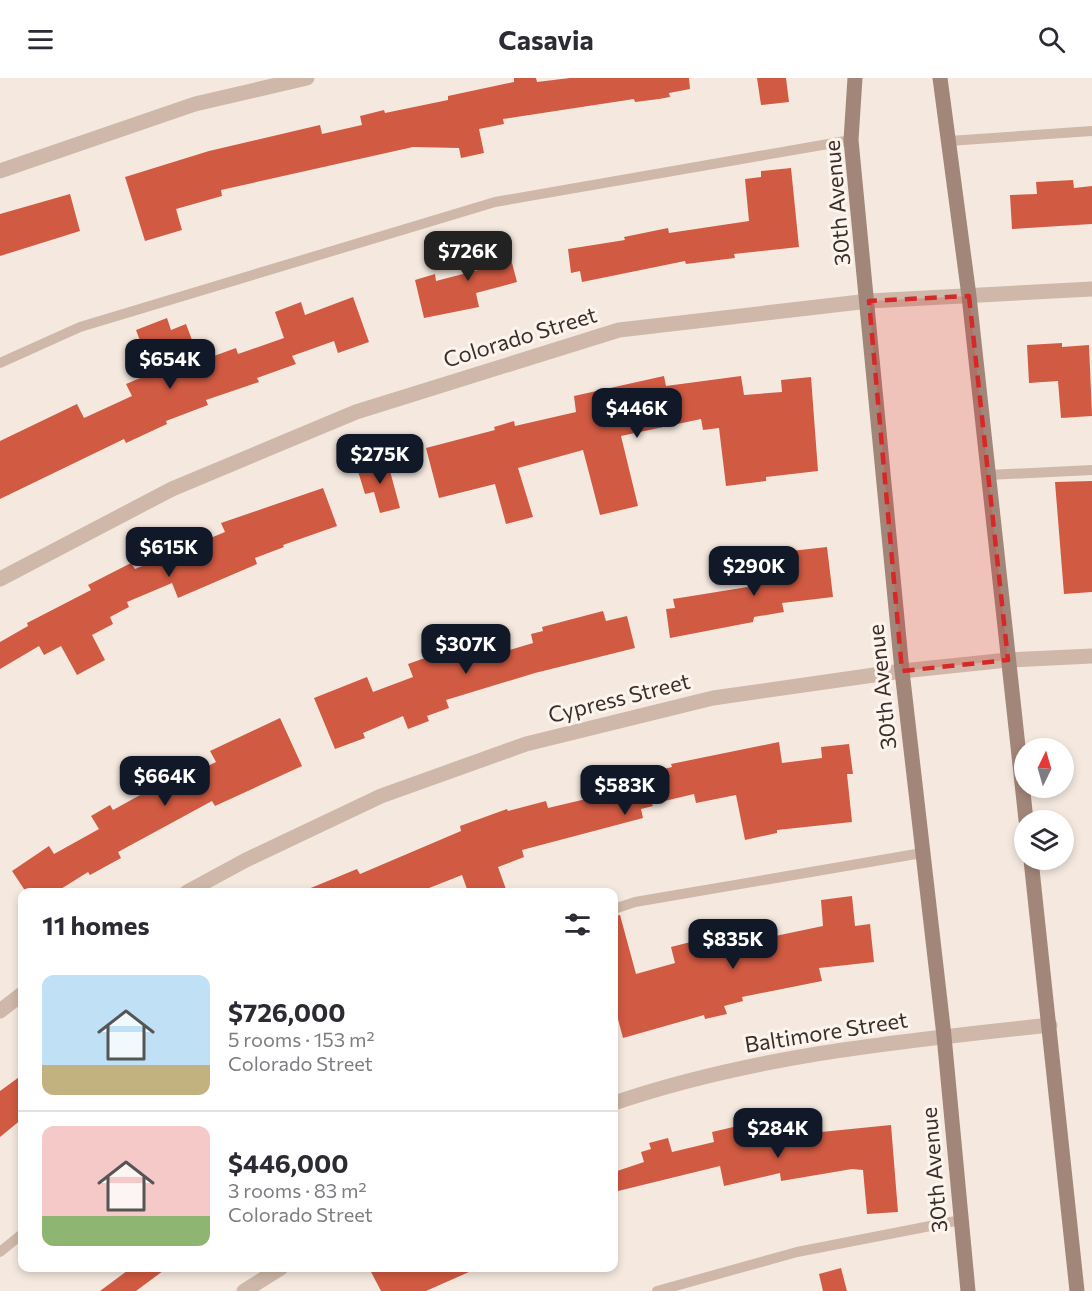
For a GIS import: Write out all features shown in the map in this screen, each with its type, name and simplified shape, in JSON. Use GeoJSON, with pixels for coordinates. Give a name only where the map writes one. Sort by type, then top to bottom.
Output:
{"type":"FeatureCollection","features":[{"type":"Feature","properties":{"kind":"street"},"geometry":{"type":"LineString","coordinates":[[0,171],[195,104],[307,78]]}},
{"type":"Feature","properties":{"kind":"street","name":"30th Avenue"},"geometry":{"type":"LineString","coordinates":[[855,78],[851,140],[869,302],[902,671],[944,1036],[968,1291]]}},
{"type":"Feature","properties":{"kind":"street"},"geometry":{"type":"LineString","coordinates":[[940,78],[969,296],[1025,810]]}},
{"type":"Feature","properties":{"kind":"street","name":"Colorado Street"},"geometry":{"type":"LineString","coordinates":[[0,579],[172,489],[356,412],[618,330],[869,302],[1092,289]]}},
{"type":"Feature","properties":{"kind":"street","name":"Cypress Street"},"geometry":{"type":"LineString","coordinates":[[194,888],[246,860],[381,796],[526,744],[713,698],[902,671],[1008,660],[1092,656]]}},
{"type":"Feature","properties":{"kind":"street"},"geometry":{"type":"LineString","coordinates":[[1032,870],[1077,1291]]}},
{"type":"Feature","properties":{"kind":"street"},"geometry":{"type":"LineString","coordinates":[[0,1011],[18,997]]}},
{"type":"Feature","properties":{"kind":"street","name":"Baltimore Street"},"geometry":{"type":"LineString","coordinates":[[618,1103],[666,1086],[809,1053],[1050,1025]]}},
{"type":"Feature","properties":{"kind":"street"},"geometry":{"type":"LineString","coordinates":[[244,1291],[275,1272]]}},
{"type":"Feature","properties":{"kind":"lane"},"geometry":{"type":"LineString","coordinates":[[949,141],[1092,131]]}},
{"type":"Feature","properties":{"kind":"lane"},"geometry":{"type":"LineString","coordinates":[[0,363],[80,327],[495,202],[851,140]]}},
{"type":"Feature","properties":{"kind":"lane"},"geometry":{"type":"LineString","coordinates":[[988,476],[1092,470]]}},
{"type":"Feature","properties":{"kind":"lane"},"geometry":{"type":"LineString","coordinates":[[618,908],[635,902],[922,853]]}},
{"type":"Feature","properties":{"kind":"lane"},"geometry":{"type":"LineString","coordinates":[[657,1291],[797,1252],[961,1220]]}},
{"type":"Feature","properties":{"kind":"lane"},"geometry":{"type":"LineString","coordinates":[[0,1252],[18,1237]]}},
{"type":"Feature","properties":{"kind":"highlighted area"},"geometry":{"type":"Polygon","coordinates":[[[969,296],[1008,660],[902,671],[869,301],[969,296]]]}},
{"type":"Feature","properties":{"kind":"building"},"geometry":{"type":"Polygon","coordinates":[[[514,78],[536,78],[537,82],[570,78],[689,78],[690,89],[669,93],[670,97],[659,99],[635,102],[634,99],[503,119],[504,124],[479,129],[484,153],[461,158],[459,148],[413,147],[221,190],[222,196],[176,209],[182,230],[145,241],[125,177],[209,151],[320,125],[322,134],[362,125],[360,116],[448,100],[448,96],[514,82],[514,78]]]}},
{"type":"Feature","properties":{"kind":"building"},"geometry":{"type":"Polygon","coordinates":[[[757,78],[786,78],[789,102],[761,105],[757,78]]]}},
{"type":"Feature","properties":{"kind":"building"},"geometry":{"type":"Polygon","coordinates":[[[791,168],[799,247],[734,254],[735,258],[686,264],[685,261],[582,282],[580,271],[571,273],[568,249],[625,240],[624,237],[668,228],[669,233],[749,221],[745,179],[761,177],[761,171],[791,168]]]}},
{"type":"Feature","properties":{"kind":"building"},"geometry":{"type":"Polygon","coordinates":[[[1073,180],[1074,188],[1092,186],[1092,224],[1012,229],[1010,195],[1037,194],[1036,182],[1073,180]]]}},
{"type":"Feature","properties":{"kind":"building"},"geometry":{"type":"Polygon","coordinates":[[[70,194],[80,231],[0,256],[0,214],[70,194]]]}},
{"type":"Feature","properties":{"kind":"building"},"geometry":{"type":"Polygon","coordinates":[[[505,236],[517,282],[476,293],[479,307],[424,318],[415,280],[435,274],[436,281],[486,268],[480,242],[505,236]]]}},
{"type":"Feature","properties":{"kind":"building"},"geometry":{"type":"Polygon","coordinates":[[[353,297],[369,342],[338,353],[334,341],[292,356],[296,364],[257,378],[259,382],[206,400],[208,405],[166,421],[167,424],[126,443],[124,439],[0,499],[0,441],[77,404],[84,418],[132,396],[126,384],[152,373],[136,330],[167,318],[171,330],[186,324],[200,361],[236,348],[238,354],[284,338],[275,312],[301,302],[305,315],[353,297]]]}},
{"type":"Feature","properties":{"kind":"building"},"geometry":{"type":"Polygon","coordinates":[[[1062,343],[1062,347],[1089,345],[1092,416],[1061,418],[1058,381],[1029,383],[1027,345],[1062,343]]]}},
{"type":"Feature","properties":{"kind":"building"},"geometry":{"type":"Polygon","coordinates":[[[664,376],[666,386],[741,376],[744,395],[782,392],[781,380],[811,377],[818,471],[766,477],[766,481],[726,486],[719,428],[703,430],[701,419],[621,436],[638,506],[600,515],[583,450],[518,468],[533,517],[506,524],[495,484],[439,498],[426,448],[495,430],[494,427],[514,421],[515,426],[576,412],[574,396],[664,376]]]}},
{"type":"Feature","properties":{"kind":"building"},"geometry":{"type":"Polygon","coordinates":[[[387,460],[400,508],[380,513],[374,492],[365,494],[357,468],[387,460]]]}},
{"type":"Feature","properties":{"kind":"building"},"geometry":{"type":"Polygon","coordinates":[[[1092,481],[1092,592],[1064,594],[1055,482],[1092,481]]]}},
{"type":"Feature","properties":{"kind":"building"},"geometry":{"type":"Polygon","coordinates":[[[323,488],[337,526],[283,545],[284,547],[255,558],[257,564],[178,598],[172,583],[127,602],[129,607],[110,617],[113,624],[92,635],[105,660],[77,675],[61,646],[44,655],[39,646],[0,669],[0,642],[28,626],[27,623],[91,590],[88,585],[131,563],[135,569],[225,532],[221,523],[323,488]]]}},
{"type":"Feature","properties":{"kind":"building"},"geometry":{"type":"Polygon","coordinates":[[[827,547],[833,597],[782,603],[784,612],[754,617],[753,622],[670,638],[666,609],[675,608],[673,599],[760,585],[760,581],[794,574],[791,551],[827,547]]]}},
{"type":"Feature","properties":{"kind":"building"},"geometry":{"type":"Polygon","coordinates":[[[603,611],[606,621],[627,616],[635,648],[535,673],[446,700],[449,708],[427,716],[429,721],[408,729],[403,716],[363,733],[365,738],[335,749],[314,698],[367,677],[373,692],[413,677],[408,664],[439,653],[438,649],[483,635],[490,656],[533,643],[531,634],[543,631],[542,627],[603,611]]]}},
{"type":"Feature","properties":{"kind":"building"},"geometry":{"type":"Polygon","coordinates":[[[280,718],[302,766],[215,806],[212,801],[118,852],[121,858],[90,875],[88,872],[62,888],[23,888],[12,871],[49,846],[54,854],[99,829],[91,816],[110,805],[113,810],[160,784],[162,788],[216,762],[210,751],[280,718]]]}},
{"type":"Feature","properties":{"kind":"building"},"geometry":{"type":"Polygon","coordinates":[[[779,742],[782,763],[822,758],[821,747],[849,744],[853,774],[847,774],[852,822],[777,830],[777,833],[745,840],[736,795],[696,803],[694,794],[652,804],[653,806],[641,809],[643,818],[522,850],[524,857],[498,867],[506,888],[467,888],[462,875],[429,888],[311,888],[357,869],[360,874],[461,831],[460,826],[507,809],[508,811],[546,801],[548,808],[586,799],[584,788],[672,767],[671,764],[779,742]]]}},
{"type":"Feature","properties":{"kind":"building"},"geometry":{"type":"Polygon","coordinates":[[[852,896],[855,926],[870,924],[874,962],[819,968],[822,981],[742,997],[743,1001],[724,1006],[727,1014],[705,1019],[704,1015],[623,1038],[618,1019],[618,915],[620,915],[636,974],[675,963],[671,947],[714,936],[717,948],[823,926],[821,900],[852,896]]]}},
{"type":"Feature","properties":{"kind":"building"},"geometry":{"type":"Polygon","coordinates":[[[18,1078],[18,1122],[0,1137],[0,1091],[18,1078]]]}},
{"type":"Feature","properties":{"kind":"building"},"geometry":{"type":"Polygon","coordinates":[[[755,1122],[758,1134],[819,1124],[821,1132],[891,1125],[898,1212],[867,1214],[863,1170],[852,1169],[781,1181],[780,1173],[724,1186],[720,1166],[618,1191],[618,1171],[644,1162],[641,1152],[651,1149],[649,1143],[668,1138],[672,1152],[714,1142],[712,1132],[755,1122]]]}},
{"type":"Feature","properties":{"kind":"building"},"geometry":{"type":"Polygon","coordinates":[[[841,1268],[847,1291],[823,1291],[819,1274],[841,1268]]]}},
{"type":"Feature","properties":{"kind":"building"},"geometry":{"type":"Polygon","coordinates":[[[126,1272],[162,1272],[136,1291],[100,1291],[126,1272]]]}},
{"type":"Feature","properties":{"kind":"building"},"geometry":{"type":"Polygon","coordinates":[[[371,1272],[469,1272],[426,1291],[381,1291],[371,1272]]]}}]}
